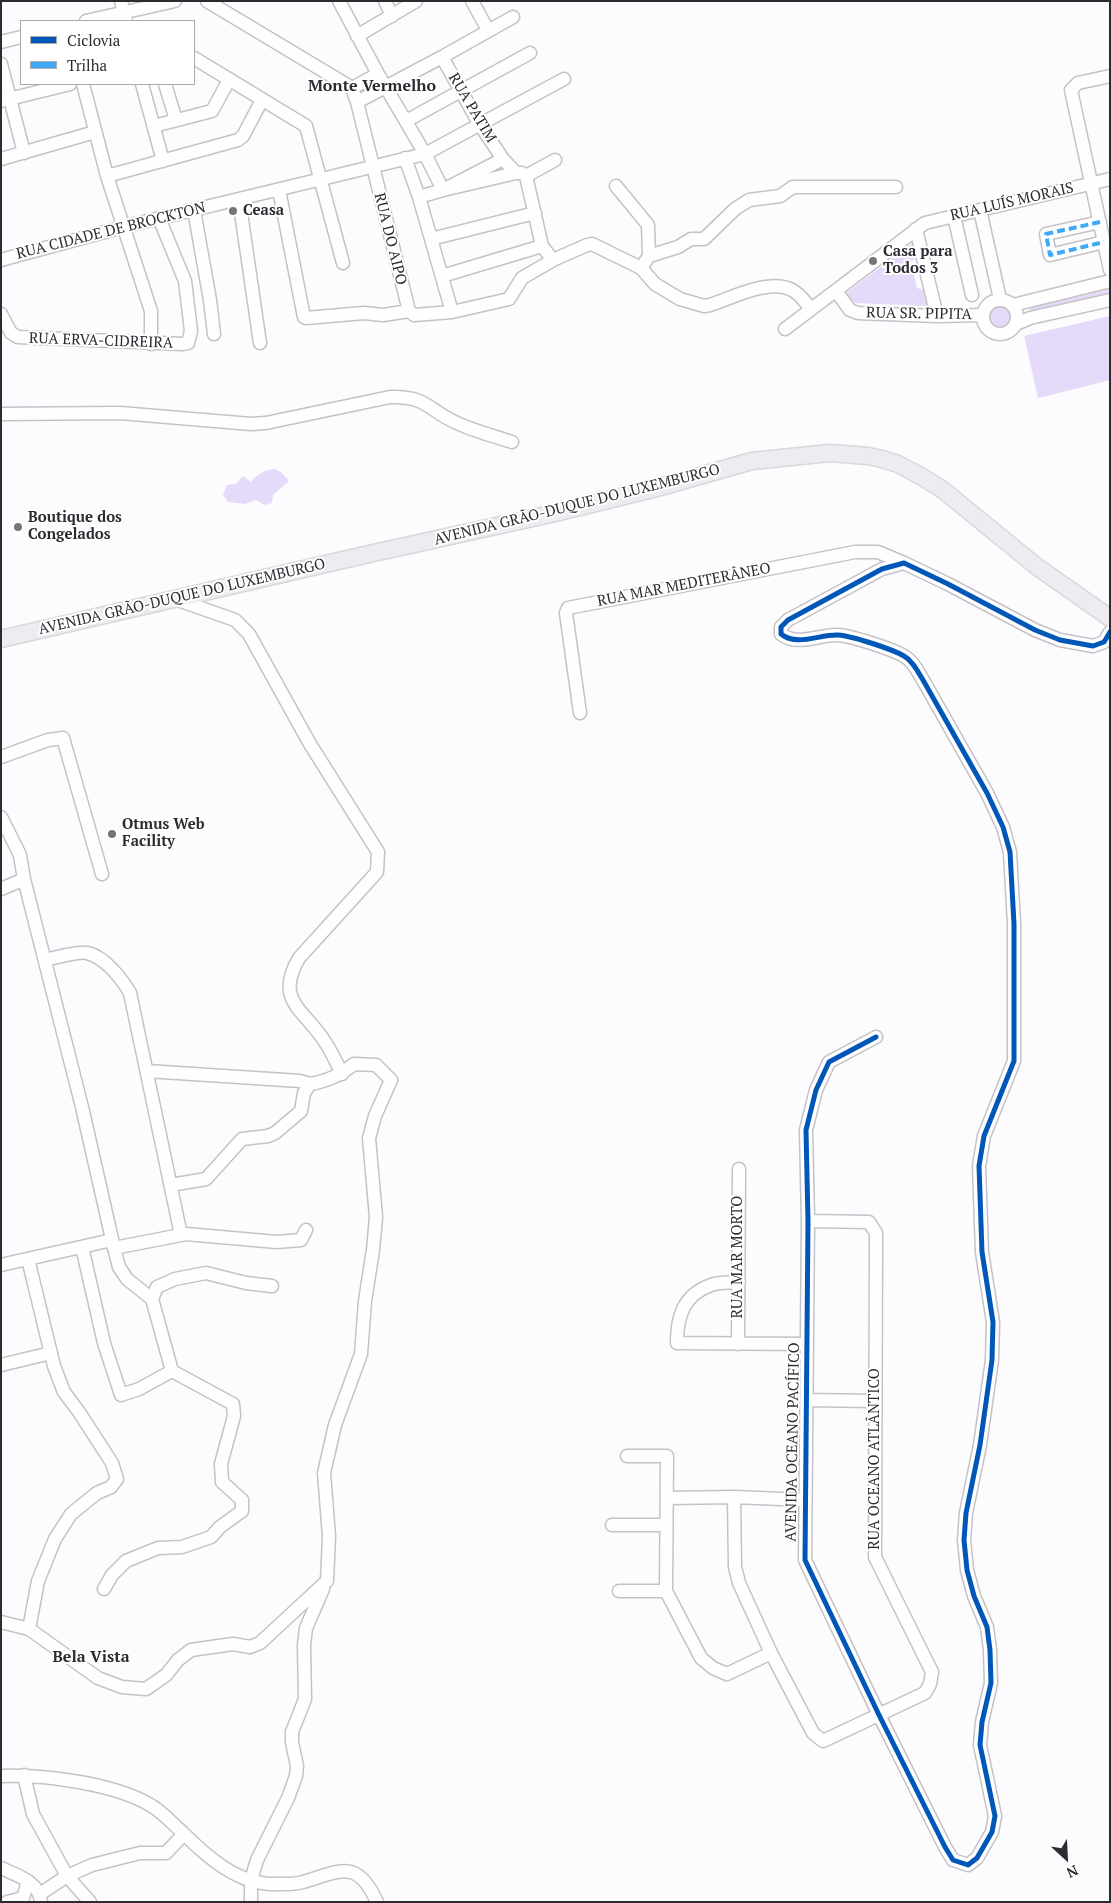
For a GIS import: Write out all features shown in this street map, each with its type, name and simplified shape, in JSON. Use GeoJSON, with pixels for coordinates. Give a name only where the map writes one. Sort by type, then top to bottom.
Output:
{"type":"FeatureCollection","features":[{"type":"Feature","properties":{"kind":"main road","name":"AVENIDA GRÃO-DUQUE DO LUXEMBURGO"},"geometry":{"type":"LineString","coordinates":[[1,639],[551,514],[653,489],[752,461],[830,453],[858,454],[882,459],[898,464],[924,478],[943,490],[1036,566],[1110,618]]}},
{"type":"Feature","properties":{"kind":"street"},"geometry":{"type":"LineString","coordinates":[[90,20],[175,1]]}},
{"type":"Feature","properties":{"kind":"street"},"geometry":{"type":"LineString","coordinates":[[207,1],[352,88],[378,74]]}},
{"type":"Feature","properties":{"kind":"street"},"geometry":{"type":"LineString","coordinates":[[340,1],[357,36],[425,154],[443,190]]}},
{"type":"Feature","properties":{"kind":"street"},"geometry":{"type":"LineString","coordinates":[[385,1],[392,16]]}},
{"type":"Feature","properties":{"kind":"street"},"geometry":{"type":"LineString","coordinates":[[392,16],[393,1]]}},
{"type":"Feature","properties":{"kind":"street"},"geometry":{"type":"LineString","coordinates":[[357,36],[416,1]]}},
{"type":"Feature","properties":{"kind":"street"},"geometry":{"type":"LineString","coordinates":[[472,1],[488,30]]}},
{"type":"Feature","properties":{"kind":"street"},"geometry":{"type":"LineString","coordinates":[[357,102],[386,88],[513,16]]}},
{"type":"Feature","properties":{"kind":"street"},"geometry":{"type":"LineString","coordinates":[[1,42],[20,37]]}},
{"type":"Feature","properties":{"kind":"street"},"geometry":{"type":"LineString","coordinates":[[406,122],[530,53]]}},
{"type":"Feature","properties":{"kind":"street","name":"RUA PATIM"},"geometry":{"type":"LineString","coordinates":[[442,57],[480,125],[503,159],[521,174]]}},
{"type":"Feature","properties":{"kind":"street"},"geometry":{"type":"LineString","coordinates":[[195,59],[306,126],[343,263]]}},
{"type":"Feature","properties":{"kind":"street"},"geometry":{"type":"LineString","coordinates":[[1,64],[6,100],[24,153]]}},
{"type":"Feature","properties":{"kind":"street"},"geometry":{"type":"LineString","coordinates":[[1110,76],[1078,83],[1071,90],[1110,270]]}},
{"type":"Feature","properties":{"kind":"street","name":"RUA CIDADE DE BROCKTON"},"geometry":{"type":"LineString","coordinates":[[1,260],[159,218],[425,154],[564,79]]}},
{"type":"Feature","properties":{"kind":"street"},"geometry":{"type":"LineString","coordinates":[[154,126],[212,111],[229,80]]}},
{"type":"Feature","properties":{"kind":"street"},"geometry":{"type":"LineString","coordinates":[[6,100],[66,85]]}},
{"type":"Feature","properties":{"kind":"street"},"geometry":{"type":"LineString","coordinates":[[83,85],[107,176],[151,311],[151,344]]}},
{"type":"Feature","properties":{"kind":"street"},"geometry":{"type":"LineString","coordinates":[[142,85],[163,160]]}},
{"type":"Feature","properties":{"kind":"street"},"geometry":{"type":"LineString","coordinates":[[165,85],[176,120]]}},
{"type":"Feature","properties":{"kind":"street","name":"RUA DO AIPO"},"geometry":{"type":"LineString","coordinates":[[352,88],[409,311]]}},
{"type":"Feature","properties":{"kind":"street"},"geometry":{"type":"LineString","coordinates":[[107,176],[238,140],[243,136],[262,100]]}},
{"type":"Feature","properties":{"kind":"street"},"geometry":{"type":"LineString","coordinates":[[1,159],[96,132]]}},
{"type":"Feature","properties":{"kind":"street"},"geometry":{"type":"LineString","coordinates":[[405,158],[419,198],[452,312]]}},
{"type":"Feature","properties":{"kind":"street"},"geometry":{"type":"LineString","coordinates":[[443,190],[503,159]]}},
{"type":"Feature","properties":{"kind":"street"},"geometry":{"type":"LineString","coordinates":[[419,198],[443,190],[521,174],[555,160]]}},
{"type":"Feature","properties":{"kind":"street"},"geometry":{"type":"LineString","coordinates":[[521,174],[535,213],[542,246],[553,260]]}},
{"type":"Feature","properties":{"kind":"street","name":"RUA LUÍS MORAIS"},"geometry":{"type":"LineString","coordinates":[[785,329],[925,223],[1110,179]]}},
{"type":"Feature","properties":{"kind":"street"},"geometry":{"type":"LineString","coordinates":[[616,186],[648,225],[650,256]]}},
{"type":"Feature","properties":{"kind":"street"},"geometry":{"type":"LineString","coordinates":[[641,268],[650,256],[678,247],[691,239],[704,239],[735,209],[749,200],[780,196],[794,187],[896,187]]}},
{"type":"Feature","properties":{"kind":"street"},"geometry":{"type":"LineString","coordinates":[[279,190],[304,317],[306,318],[364,313],[383,315],[409,311],[414,315],[452,312],[509,299],[522,278],[553,260],[587,244],[592,244],[641,268],[655,284],[680,299],[704,306],[760,288],[782,287],[798,294],[811,309]]}},
{"type":"Feature","properties":{"kind":"street"},"geometry":{"type":"LineString","coordinates":[[239,199],[260,343]]}},
{"type":"Feature","properties":{"kind":"street"},"geometry":{"type":"LineString","coordinates":[[194,210],[214,334]]}},
{"type":"Feature","properties":{"kind":"street"},"geometry":{"type":"LineString","coordinates":[[980,210],[1000,300]]}},
{"type":"Feature","properties":{"kind":"street"},"geometry":{"type":"LineString","coordinates":[[431,239],[535,213]]}},
{"type":"Feature","properties":{"kind":"street"},"geometry":{"type":"LineString","coordinates":[[954,216],[972,295]]}},
{"type":"Feature","properties":{"kind":"street","name":"RUA ERVA-CIDREIRA"},"geometry":{"type":"LineString","coordinates":[[1,314],[14,336],[151,344],[188,343],[191,331],[185,281],[159,218]]}},
{"type":"Feature","properties":{"kind":"street"},"geometry":{"type":"LineString","coordinates":[[1100,222],[1046,234],[1050,254],[1104,242]]}},
{"type":"Feature","properties":{"kind":"street"},"geometry":{"type":"LineString","coordinates":[[916,229],[937,316]]}},
{"type":"Feature","properties":{"kind":"street"},"geometry":{"type":"LineString","coordinates":[[442,276],[542,246]]}},
{"type":"Feature","properties":{"kind":"street"},"geometry":{"type":"LineString","coordinates":[[1013,305],[1110,281]]}},
{"type":"Feature","properties":{"kind":"street","name":"RUA SR. PIPITA"},"geometry":{"type":"LineString","coordinates":[[836,291],[854,312],[937,316],[983,315]]}},
{"type":"Feature","properties":{"kind":"street"},"geometry":{"type":"LineString","coordinates":[[1016,324],[1017,314],[1013,305],[1009,302],[1000,300],[990,302],[984,310],[984,322],[987,328],[997,334],[1008,332],[1016,324],[1030,318],[1110,300]]}},
{"type":"Feature","properties":{"kind":"street"},"geometry":{"type":"LineString","coordinates":[[1,414],[120,413],[251,424],[266,423],[390,397],[404,396],[427,404],[458,424],[512,442]]}},
{"type":"Feature","properties":{"kind":"street","name":"RUA MAR MEDITERÂNEO"},"geometry":{"type":"LineString","coordinates":[[580,713],[566,613],[568,608],[856,552],[878,552],[904,563]]}},
{"type":"Feature","properties":{"kind":"street"},"geometry":{"type":"LineString","coordinates":[[904,563],[1035,630],[1060,640],[1093,646],[1104,642],[1110,632]]}},
{"type":"Feature","properties":{"kind":"street","name":"AVENIDA OCEANO PACÍFICO"},"geometry":{"type":"LineString","coordinates":[[876,1037],[829,1062],[816,1090],[806,1130],[808,1221],[805,1560],[879,1715],[945,1846],[953,1860],[968,1865],[977,1858],[992,1832],[996,1816],[980,1746],[982,1722],[991,1684],[990,1650],[987,1628],[974,1596],[964,1540],[966,1513],[980,1445],[993,1343],[993,1322],[982,1252],[979,1166],[984,1136],[1014,1061],[1014,924],[1010,852],[1003,827],[987,793],[923,680],[915,667],[905,657],[837,635],[793,640],[781,634],[781,627],[788,620],[882,568],[904,563]]}},
{"type":"Feature","properties":{"kind":"street"},"geometry":{"type":"LineString","coordinates":[[175,599],[235,620],[249,634],[310,744],[378,852],[376,872],[299,958],[291,972],[288,985],[292,1001],[325,1042],[342,1074]]}},
{"type":"Feature","properties":{"kind":"street"},"geometry":{"type":"LineString","coordinates":[[1,757],[48,740],[62,738],[102,874]]}},
{"type":"Feature","properties":{"kind":"street"},"geometry":{"type":"LineString","coordinates":[[1,817],[20,855],[24,879],[82,1107],[120,1267],[127,1279],[152,1299],[172,1372],[233,1404],[234,1416],[221,1464],[222,1482],[242,1500],[242,1511],[211,1537],[182,1547],[158,1548],[126,1561],[112,1575],[104,1589]]}},
{"type":"Feature","properties":{"kind":"street"},"geometry":{"type":"LineString","coordinates":[[1,889],[24,879]]}},
{"type":"Feature","properties":{"kind":"street"},"geometry":{"type":"LineString","coordinates":[[44,960],[87,953],[105,962],[122,980],[130,993],[181,1235]]}},
{"type":"Feature","properties":{"kind":"street"},"geometry":{"type":"LineString","coordinates":[[147,1071],[271,1079],[310,1084],[323,1082],[342,1074],[354,1064],[376,1064],[391,1080],[374,1116],[370,1138],[376,1216],[365,1301],[361,1354],[336,1425],[324,1473],[329,1536],[327,1581],[306,1628],[304,1645],[305,1699],[292,1732],[297,1766],[296,1776],[288,1798],[257,1860],[251,1880],[251,1902]]}},
{"type":"Feature","properties":{"kind":"street"},"geometry":{"type":"LineString","coordinates":[[171,1185],[206,1179],[242,1139],[268,1136],[275,1133],[301,1111],[304,1093],[310,1084]]}},
{"type":"Feature","properties":{"kind":"street","name":"RUA MAR MORTO"},"geometry":{"type":"LineString","coordinates":[[738,1344],[739,1169]]}},
{"type":"Feature","properties":{"kind":"street","name":"RUA OCEANO ATLÂNTICO"},"geometry":{"type":"LineString","coordinates":[[771,1653],[812,1733],[823,1741],[925,1693],[930,1684],[932,1672],[875,1557],[876,1233],[869,1222],[808,1221]]}},
{"type":"Feature","properties":{"kind":"street"},"geometry":{"type":"LineString","coordinates":[[1,1265],[82,1247],[186,1234],[277,1242],[301,1240],[306,1230]]}},
{"type":"Feature","properties":{"kind":"street"},"geometry":{"type":"LineString","coordinates":[[82,1247],[104,1343],[121,1395],[139,1389],[172,1372]]}},
{"type":"Feature","properties":{"kind":"street"},"geometry":{"type":"LineString","coordinates":[[28,1259],[51,1353],[64,1392],[112,1463],[117,1479],[111,1487],[97,1493],[71,1514],[55,1539],[38,1581],[29,1629]]}},
{"type":"Feature","properties":{"kind":"street"},"geometry":{"type":"LineString","coordinates":[[152,1299],[157,1287],[175,1279],[206,1273],[246,1283],[272,1286]]}},
{"type":"Feature","properties":{"kind":"street"},"geometry":{"type":"LineString","coordinates":[[739,1282],[711,1285],[687,1301],[677,1323],[677,1343],[807,1344]]}},
{"type":"Feature","properties":{"kind":"street"},"geometry":{"type":"LineString","coordinates":[[1,1365],[51,1353]]}},
{"type":"Feature","properties":{"kind":"street"},"geometry":{"type":"LineString","coordinates":[[806,1400],[875,1401]]}},
{"type":"Feature","properties":{"kind":"street"},"geometry":{"type":"LineString","coordinates":[[627,1456],[667,1456],[666,1591],[701,1658],[713,1668],[727,1674],[771,1653],[739,1583],[735,1567],[734,1497]]}},
{"type":"Feature","properties":{"kind":"street"},"geometry":{"type":"LineString","coordinates":[[667,1498],[734,1497],[805,1500]]}},
{"type":"Feature","properties":{"kind":"street"},"geometry":{"type":"LineString","coordinates":[[612,1525],[666,1525]]}},
{"type":"Feature","properties":{"kind":"street"},"geometry":{"type":"LineString","coordinates":[[1,1622],[29,1629],[98,1678],[122,1687],[146,1689],[166,1676],[178,1660],[191,1650],[233,1644],[250,1647],[260,1643],[327,1581]]}},
{"type":"Feature","properties":{"kind":"street"},"geometry":{"type":"LineString","coordinates":[[619,1590],[666,1591]]}},
{"type":"Feature","properties":{"kind":"street"},"geometry":{"type":"LineString","coordinates":[[1,1776],[24,1775],[87,1784],[127,1794],[155,1808],[216,1861],[241,1878],[266,1884],[286,1884],[302,1883],[342,1871],[355,1873],[364,1878],[377,1902]]}},
{"type":"Feature","properties":{"kind":"street"},"geometry":{"type":"LineString","coordinates":[[24,1775],[33,1814],[67,1876],[90,1902]]}},
{"type":"Feature","properties":{"kind":"street"},"geometry":{"type":"LineString","coordinates":[[1,1868],[28,1881],[40,1898],[67,1876],[92,1865],[140,1853],[166,1853],[184,1834]]}},
{"type":"Feature","properties":{"kind":"street"},"geometry":{"type":"LineString","coordinates":[[4,1901],[23,1898],[28,1881]]}},
{"type":"Feature","properties":{"kind":"shaded area"},"geometry":{"type":"Polygon","coordinates":[[[913,243],[916,258],[911,262],[917,288],[924,290],[927,306],[853,303],[846,293],[913,243]]]}},
{"type":"Feature","properties":{"kind":"shaded area"},"geometry":{"type":"Polygon","coordinates":[[[1110,287],[1110,295],[1031,314],[1029,306],[1110,287]]]}},
{"type":"Feature","properties":{"kind":"shaded area"},"geometry":{"type":"Polygon","coordinates":[[[1000,306],[1008,309],[1011,317],[1008,325],[1000,328],[992,325],[989,317],[992,309],[1000,306]]]}},
{"type":"Feature","properties":{"kind":"shaded area"},"geometry":{"type":"Polygon","coordinates":[[[1110,316],[1110,380],[1038,398],[1024,336],[1110,316]]]}},
{"type":"Feature","properties":{"kind":"shaded area"},"geometry":{"type":"Polygon","coordinates":[[[275,469],[282,473],[289,481],[273,495],[272,503],[264,505],[256,500],[245,504],[228,502],[223,495],[227,485],[236,484],[243,476],[251,482],[262,473],[275,469]]]}},
{"type":"Feature","properties":{"kind":"marked path"},"geometry":{"type":"LineString","coordinates":[[1100,222],[1046,234],[1050,255],[1104,242]]}},
{"type":"Feature","properties":{"kind":"cycle path"},"geometry":{"type":"LineString","coordinates":[[876,1037],[829,1062],[816,1090],[806,1130],[808,1221],[805,1560],[945,1847],[953,1860],[968,1865],[977,1858],[992,1832],[995,1816],[980,1745],[982,1722],[991,1683],[990,1650],[987,1627],[974,1596],[967,1570],[964,1540],[966,1513],[980,1445],[992,1360],[993,1322],[982,1252],[979,1166],[984,1136],[1014,1061],[1014,924],[1010,852],[1003,827],[987,793],[923,680],[910,661],[891,650],[844,636],[831,635],[794,640],[781,634],[781,627],[788,620],[882,569],[904,563],[1035,630],[1060,640],[1093,646],[1104,642],[1110,632]]}},
{"type":"Feature","properties":{"kind":"place","name":"Ceasa"},"geometry":{"type":"Point","coordinates":[233,211]}},
{"type":"Feature","properties":{"kind":"place","name":"Casa para Todos 3"},"geometry":{"type":"Point","coordinates":[873,261]}},
{"type":"Feature","properties":{"kind":"place","name":"Boutique dos Congelados"},"geometry":{"type":"Point","coordinates":[18,527]}},
{"type":"Feature","properties":{"kind":"place","name":"Otmus Web Facility"},"geometry":{"type":"Point","coordinates":[112,834]}},
{"type":"Feature","properties":{"kind":"district","name":"Monte Vermelho"},"geometry":{"type":"Point","coordinates":[372,86]}},
{"type":"Feature","properties":{"kind":"district","name":"Bela Vista"},"geometry":{"type":"Point","coordinates":[91,1657]}}]}
